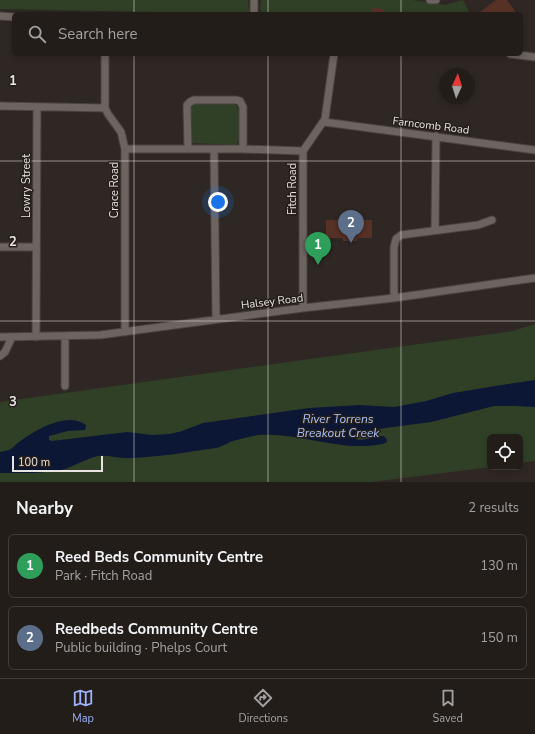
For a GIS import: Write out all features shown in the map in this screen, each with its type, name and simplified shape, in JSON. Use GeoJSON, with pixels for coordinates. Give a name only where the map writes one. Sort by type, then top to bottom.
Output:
{"type":"FeatureCollection","features":[{"type":"Feature","properties":{"kind":"street"},"geometry":{"type":"LineString","coordinates":[[254,0],[254,12]]}},
{"type":"Feature","properties":{"kind":"street"},"geometry":{"type":"LineString","coordinates":[[430,0],[436,0]]}},
{"type":"Feature","properties":{"kind":"street"},"geometry":{"type":"LineString","coordinates":[[0,16],[12,17]]}},
{"type":"Feature","properties":{"kind":"street"},"geometry":{"type":"LineString","coordinates":[[0,106],[105,108],[105,56]]}},
{"type":"Feature","properties":{"kind":"street","name":"Fitch Road"},"geometry":{"type":"LineString","coordinates":[[303,308],[302,151],[324,122],[334,56]]}},
{"type":"Feature","properties":{"kind":"street"},"geometry":{"type":"LineString","coordinates":[[523,56],[535,57]]}},
{"type":"Feature","properties":{"kind":"street"},"geometry":{"type":"LineString","coordinates":[[188,148],[187,105],[194,100],[236,100],[240,101],[244,107],[243,149]]}},
{"type":"Feature","properties":{"kind":"street","name":"Lowry Street"},"geometry":{"type":"LineString","coordinates":[[36,337],[37,107]]}},
{"type":"Feature","properties":{"kind":"street","name":"Crace Road"},"geometry":{"type":"LineString","coordinates":[[105,108],[121,132],[125,149],[125,332]]}},
{"type":"Feature","properties":{"kind":"street","name":"Farncomb Road"},"geometry":{"type":"LineString","coordinates":[[324,122],[535,150]]}},
{"type":"Feature","properties":{"kind":"street"},"geometry":{"type":"LineString","coordinates":[[435,230],[436,136]]}},
{"type":"Feature","properties":{"kind":"street"},"geometry":{"type":"LineString","coordinates":[[125,149],[188,148],[302,151]]}},
{"type":"Feature","properties":{"kind":"street"},"geometry":{"type":"LineString","coordinates":[[214,149],[216,319]]}},
{"type":"Feature","properties":{"kind":"street"},"geometry":{"type":"LineString","coordinates":[[394,298],[394,247],[396,239],[401,235],[478,225],[492,220]]}},
{"type":"Feature","properties":{"kind":"street"},"geometry":{"type":"LineString","coordinates":[[0,247],[36,247]]}},
{"type":"Feature","properties":{"kind":"street","name":"Halsey Road"},"geometry":{"type":"LineString","coordinates":[[0,337],[100,335],[303,308],[394,298],[535,278]]}},
{"type":"Feature","properties":{"kind":"street"},"geometry":{"type":"LineString","coordinates":[[65,336],[65,386]]}},
{"type":"Feature","properties":{"kind":"street"},"geometry":{"type":"LineString","coordinates":[[0,356],[5,352],[12,337]]}},
{"type":"Feature","properties":{"kind":"green space"},"geometry":{"type":"Polygon","coordinates":[[[0,0],[248,0],[249,12],[149,12],[0,9],[0,0]]]}},
{"type":"Feature","properties":{"kind":"green space"},"geometry":{"type":"Polygon","coordinates":[[[261,0],[412,0],[445,5],[463,0],[469,12],[262,12],[260,10],[261,0]]]}},
{"type":"Feature","properties":{"kind":"green space"},"geometry":{"type":"Polygon","coordinates":[[[195,104],[235,104],[239,110],[240,120],[239,139],[236,145],[193,143],[191,108],[195,104]]]}},
{"type":"Feature","properties":{"kind":"green space"},"geometry":{"type":"Polygon","coordinates":[[[535,324],[535,461],[523,463],[523,434],[487,434],[487,468],[371,482],[0,482],[0,402],[513,331],[535,324]]]}},
{"type":"Feature","properties":{"kind":"water","name":"River Torrens Breakout Creek"},"geometry":{"type":"Polygon","coordinates":[[[535,380],[535,407],[494,406],[431,422],[356,432],[354,437],[358,440],[384,436],[387,440],[386,443],[370,446],[338,445],[291,437],[259,435],[233,441],[218,447],[195,451],[131,458],[98,456],[61,470],[38,473],[0,473],[0,452],[9,450],[26,437],[61,421],[78,421],[86,425],[85,430],[68,431],[49,436],[49,440],[52,441],[127,432],[152,435],[170,434],[203,423],[309,408],[359,405],[394,407],[426,401],[453,393],[535,380]]]}},
{"type":"Feature","properties":{"kind":"building"},"geometry":{"type":"Polygon","coordinates":[[[496,0],[507,0],[516,12],[480,12],[496,0]]]}},
{"type":"Feature","properties":{"kind":"building"},"geometry":{"type":"Polygon","coordinates":[[[372,8],[384,9],[383,12],[371,12],[372,8]]]}},
{"type":"Feature","properties":{"kind":"building"},"geometry":{"type":"Polygon","coordinates":[[[343,217],[357,217],[357,220],[372,220],[372,238],[357,238],[357,241],[343,241],[343,238],[326,238],[326,220],[343,220],[343,217]]]}},
{"type":"Feature","properties":{"kind":"place","name":"Reedbeds Community Centre"},"geometry":{"type":"Point","coordinates":[351,243]}},
{"type":"Feature","properties":{"kind":"place","name":"Reed Beds Community Centre"},"geometry":{"type":"Point","coordinates":[318,265]}}]}
